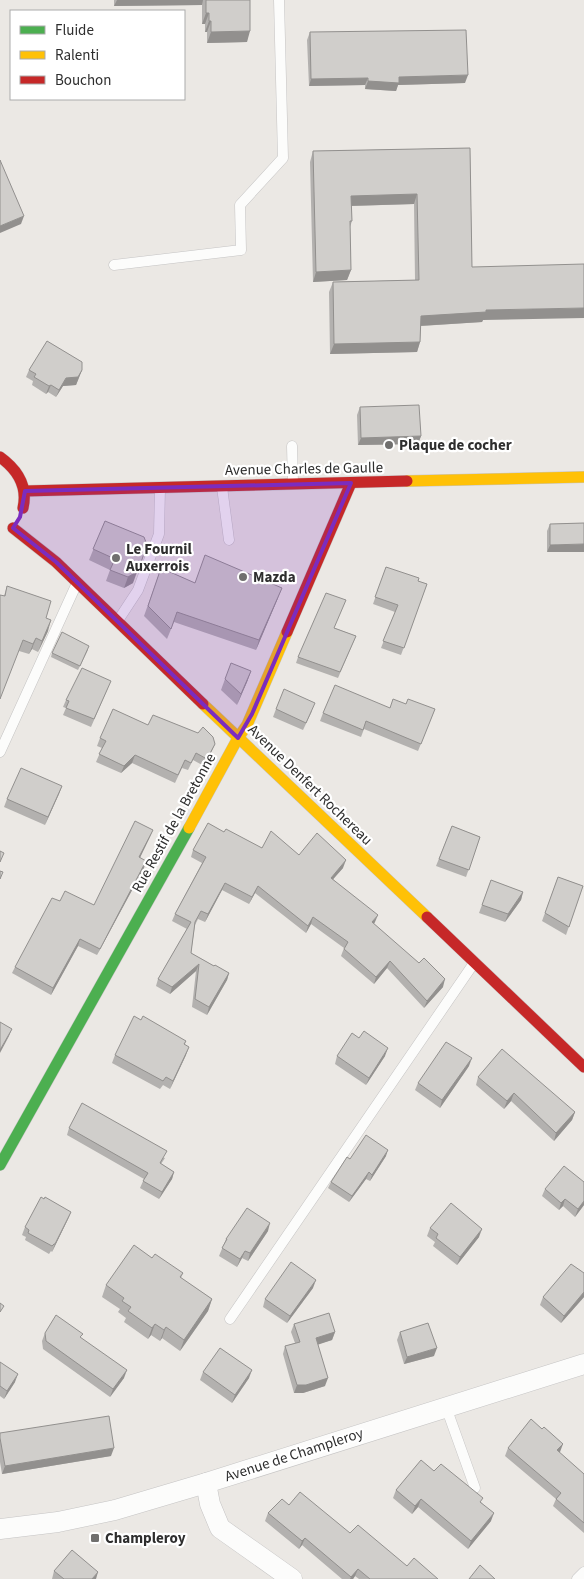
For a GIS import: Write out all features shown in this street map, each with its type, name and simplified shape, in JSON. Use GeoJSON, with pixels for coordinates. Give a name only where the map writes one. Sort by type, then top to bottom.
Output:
{"type":"FeatureCollection","features":[{"type":"Feature","properties":{"kind":"street"},"geometry":{"type":"LineString","coordinates":[[0,457],[10,464],[20,476],[25,491],[20,517],[13,528],[2,537]]}},
{"type":"Feature","properties":{"kind":"street","name":"Avenue Charles de Gaulle"},"geometry":{"type":"LineString","coordinates":[[25,491],[584,477]]}},
{"type":"Feature","properties":{"kind":"street","name":"Rue Restif de la Bretonne"},"geometry":{"type":"LineString","coordinates":[[0,1165],[247,725],[309,572],[352,483]]}},
{"type":"Feature","properties":{"kind":"street","name":"Avenue Denfert Rochereau"},"geometry":{"type":"LineString","coordinates":[[13,528],[56,562],[238,738],[584,1066]]}},
{"type":"Feature","properties":{"kind":"street","name":"Avenue de Champleroy"},"geometry":{"type":"LineString","coordinates":[[0,1529],[58,1522],[105,1512],[206,1483],[584,1364]]}},
{"type":"Feature","properties":{"kind":"street"},"geometry":{"type":"LineString","coordinates":[[206,1483],[210,1504],[220,1528],[292,1579]]}},
{"type":"Feature","properties":{"kind":"lane"},"geometry":{"type":"LineString","coordinates":[[114,265],[241,250],[240,205],[283,158],[279,0]]}},
{"type":"Feature","properties":{"kind":"lane"},"geometry":{"type":"LineString","coordinates":[[292,446],[293,484]]}},
{"type":"Feature","properties":{"kind":"lane"},"geometry":{"type":"LineString","coordinates":[[222,486],[229,540]]}},
{"type":"Feature","properties":{"kind":"lane"},"geometry":{"type":"LineString","coordinates":[[118,621],[138,590],[159,534],[160,487]]}},
{"type":"Feature","properties":{"kind":"lane"},"geometry":{"type":"LineString","coordinates":[[0,752],[77,582]]}},
{"type":"Feature","properties":{"kind":"lane"},"geometry":{"type":"LineString","coordinates":[[230,1319],[474,963]]}},
{"type":"Feature","properties":{"kind":"lane"},"geometry":{"type":"LineString","coordinates":[[446,1407],[475,1488]]}},
{"type":"Feature","properties":{"kind":"lane"},"geometry":{"type":"LineString","coordinates":[[577,1579],[584,1572]]}},
{"type":"Feature","properties":{"kind":"highlighted area"},"geometry":{"type":"Polygon","coordinates":[[[351,483],[252,714],[238,738],[56,562],[13,528],[20,517],[25,491],[351,483]]]}},
{"type":"Feature","properties":{"kind":"building"},"geometry":{"type":"Polygon","coordinates":[[[206,0],[250,0],[250,31],[211,32],[209,13],[206,13],[206,0]]]}},
{"type":"Feature","properties":{"kind":"building"},"geometry":{"type":"Polygon","coordinates":[[[466,30],[468,75],[399,77],[399,83],[368,81],[368,78],[311,79],[310,32],[466,30]]]}},
{"type":"Feature","properties":{"kind":"building"},"geometry":{"type":"Polygon","coordinates":[[[470,148],[472,267],[584,264],[584,308],[486,310],[486,312],[421,316],[420,342],[334,344],[333,282],[419,280],[417,194],[351,196],[351,270],[316,272],[313,151],[470,148]]]}},
{"type":"Feature","properties":{"kind":"building"},"geometry":{"type":"Polygon","coordinates":[[[0,160],[24,216],[0,226],[0,160]]]}},
{"type":"Feature","properties":{"kind":"building"},"geometry":{"type":"Polygon","coordinates":[[[47,341],[82,362],[82,370],[78,377],[66,378],[59,390],[34,377],[36,374],[29,370],[47,341]]]}},
{"type":"Feature","properties":{"kind":"building"},"geometry":{"type":"Polygon","coordinates":[[[419,405],[421,436],[361,438],[360,407],[419,405]]]}},
{"type":"Feature","properties":{"kind":"building","name":"Le Fournil Auxerrois"},"geometry":{"type":"Polygon","coordinates":[[[105,521],[144,537],[147,545],[138,571],[128,577],[110,570],[115,559],[93,549],[105,521]]]}},
{"type":"Feature","properties":{"kind":"building"},"geometry":{"type":"Polygon","coordinates":[[[584,523],[584,544],[550,545],[550,524],[584,523]]]}},
{"type":"Feature","properties":{"kind":"building"},"geometry":{"type":"Polygon","coordinates":[[[205,555],[282,588],[259,640],[177,612],[171,629],[148,606],[161,568],[195,583],[205,555]]]}},
{"type":"Feature","properties":{"kind":"building"},"geometry":{"type":"Polygon","coordinates":[[[386,567],[419,578],[418,581],[427,584],[404,648],[383,641],[398,605],[375,597],[386,567]]]}},
{"type":"Feature","properties":{"kind":"building"},"geometry":{"type":"Polygon","coordinates":[[[7,586],[51,601],[46,618],[51,620],[42,641],[36,638],[33,644],[23,640],[0,699],[0,595],[5,596],[7,586]]]}},
{"type":"Feature","properties":{"kind":"building"},"geometry":{"type":"Polygon","coordinates":[[[326,593],[346,600],[334,628],[356,636],[340,672],[298,657],[326,593]]]}},
{"type":"Feature","properties":{"kind":"building"},"geometry":{"type":"Polygon","coordinates":[[[62,632],[89,646],[80,666],[52,653],[62,632]]]}},
{"type":"Feature","properties":{"kind":"building"},"geometry":{"type":"Polygon","coordinates":[[[231,663],[251,671],[241,694],[225,679],[231,663]]]}},
{"type":"Feature","properties":{"kind":"building"},"geometry":{"type":"Polygon","coordinates":[[[82,668],[111,681],[94,719],[66,708],[69,701],[66,700],[82,668]]]}},
{"type":"Feature","properties":{"kind":"building"},"geometry":{"type":"Polygon","coordinates":[[[335,685],[390,708],[393,699],[406,704],[408,699],[435,709],[421,744],[366,721],[363,730],[323,713],[335,685]]]}},
{"type":"Feature","properties":{"kind":"building"},"geometry":{"type":"Polygon","coordinates":[[[284,689],[315,703],[306,723],[276,709],[284,689]]]}},
{"type":"Feature","properties":{"kind":"building"},"geometry":{"type":"Polygon","coordinates":[[[113,709],[148,725],[153,715],[198,733],[203,727],[213,737],[215,744],[207,759],[196,753],[191,763],[185,760],[178,775],[135,755],[124,766],[99,754],[106,741],[100,738],[113,709]]]}},
{"type":"Feature","properties":{"kind":"building"},"geometry":{"type":"Polygon","coordinates":[[[21,768],[62,786],[48,817],[7,799],[21,768]]]}},
{"type":"Feature","properties":{"kind":"building"},"geometry":{"type":"Polygon","coordinates":[[[135,821],[153,830],[139,857],[146,861],[100,949],[80,939],[53,988],[15,967],[52,898],[60,901],[65,891],[94,905],[135,821]]]}},
{"type":"Feature","properties":{"kind":"building"},"geometry":{"type":"Polygon","coordinates":[[[208,823],[224,832],[226,829],[262,848],[271,831],[299,855],[317,833],[346,860],[331,878],[378,915],[372,922],[419,963],[424,958],[445,979],[427,1001],[390,961],[376,977],[344,949],[348,942],[313,917],[308,926],[258,886],[252,897],[225,883],[208,914],[201,911],[195,922],[191,953],[229,973],[209,1007],[195,999],[199,964],[172,987],[158,979],[191,922],[175,914],[206,857],[193,850],[208,823]]]}},
{"type":"Feature","properties":{"kind":"building"},"geometry":{"type":"Polygon","coordinates":[[[452,826],[480,837],[469,870],[439,859],[452,826]]]}},
{"type":"Feature","properties":{"kind":"building"},"geometry":{"type":"Polygon","coordinates":[[[0,851],[4,853],[0,862],[0,851]]]}},
{"type":"Feature","properties":{"kind":"building"},"geometry":{"type":"Polygon","coordinates":[[[558,877],[583,886],[569,927],[545,913],[558,877]]]}},
{"type":"Feature","properties":{"kind":"building"},"geometry":{"type":"Polygon","coordinates":[[[491,880],[523,892],[508,914],[482,905],[491,880]]]}},
{"type":"Feature","properties":{"kind":"building"},"geometry":{"type":"Polygon","coordinates":[[[134,1016],[141,1020],[143,1016],[186,1041],[184,1044],[189,1047],[173,1081],[166,1077],[163,1081],[115,1055],[134,1016]]]}},
{"type":"Feature","properties":{"kind":"building"},"geometry":{"type":"Polygon","coordinates":[[[0,1022],[12,1029],[0,1050],[0,1022]]]}},
{"type":"Feature","properties":{"kind":"building"},"geometry":{"type":"Polygon","coordinates":[[[364,1031],[388,1048],[369,1078],[337,1056],[352,1033],[359,1038],[364,1031]]]}},
{"type":"Feature","properties":{"kind":"building"},"geometry":{"type":"Polygon","coordinates":[[[446,1042],[472,1058],[442,1100],[418,1083],[446,1042]]]}},
{"type":"Feature","properties":{"kind":"building"},"geometry":{"type":"Polygon","coordinates":[[[502,1049],[575,1112],[556,1133],[514,1093],[507,1101],[478,1077],[502,1049]]]}},
{"type":"Feature","properties":{"kind":"building"},"geometry":{"type":"Polygon","coordinates":[[[82,1103],[167,1151],[160,1163],[174,1172],[162,1192],[143,1181],[148,1173],[69,1128],[82,1103]]]}},
{"type":"Feature","properties":{"kind":"building"},"geometry":{"type":"Polygon","coordinates":[[[366,1135],[388,1150],[372,1175],[369,1172],[352,1196],[331,1182],[347,1157],[350,1159],[366,1135]]]}},
{"type":"Feature","properties":{"kind":"building"},"geometry":{"type":"Polygon","coordinates":[[[564,1166],[584,1182],[584,1201],[578,1209],[565,1199],[561,1203],[545,1189],[564,1166]]]}},
{"type":"Feature","properties":{"kind":"building"},"geometry":{"type":"Polygon","coordinates":[[[41,1197],[44,1199],[45,1197],[71,1212],[55,1244],[52,1246],[28,1233],[29,1230],[25,1227],[41,1197]]]}},
{"type":"Feature","properties":{"kind":"building"},"geometry":{"type":"Polygon","coordinates":[[[451,1203],[482,1229],[460,1257],[436,1238],[438,1234],[430,1228],[451,1203]]]}},
{"type":"Feature","properties":{"kind":"building"},"geometry":{"type":"Polygon","coordinates":[[[247,1208],[270,1223],[250,1253],[245,1251],[240,1259],[222,1248],[247,1208]]]}},
{"type":"Feature","properties":{"kind":"building"},"geometry":{"type":"Polygon","coordinates":[[[134,1245],[152,1258],[155,1254],[183,1273],[180,1277],[212,1299],[184,1340],[166,1327],[164,1330],[155,1324],[152,1328],[128,1311],[131,1307],[122,1301],[124,1298],[106,1285],[134,1245]]]}},
{"type":"Feature","properties":{"kind":"building"},"geometry":{"type":"Polygon","coordinates":[[[291,1262],[316,1280],[290,1316],[265,1299],[291,1262]]]}},
{"type":"Feature","properties":{"kind":"building"},"geometry":{"type":"Polygon","coordinates":[[[571,1264],[584,1273],[584,1292],[564,1316],[543,1297],[571,1264]]]}},
{"type":"Feature","properties":{"kind":"building"},"geometry":{"type":"Polygon","coordinates":[[[0,1303],[4,1306],[0,1312],[0,1303]]]}},
{"type":"Feature","properties":{"kind":"building"},"geometry":{"type":"Polygon","coordinates":[[[329,1313],[335,1332],[316,1338],[328,1378],[306,1385],[297,1385],[285,1346],[300,1342],[294,1324],[329,1313]]]}},
{"type":"Feature","properties":{"kind":"building"},"geometry":{"type":"Polygon","coordinates":[[[56,1315],[83,1334],[80,1337],[127,1370],[113,1389],[46,1341],[45,1333],[56,1315]]]}},
{"type":"Feature","properties":{"kind":"building"},"geometry":{"type":"Polygon","coordinates":[[[428,1323],[437,1348],[407,1357],[400,1332],[428,1323]]]}},
{"type":"Feature","properties":{"kind":"building"},"geometry":{"type":"Polygon","coordinates":[[[220,1348],[252,1370],[235,1395],[203,1372],[220,1348]]]}},
{"type":"Feature","properties":{"kind":"building"},"geometry":{"type":"Polygon","coordinates":[[[0,1362],[18,1374],[7,1391],[0,1386],[0,1362]]]}},
{"type":"Feature","properties":{"kind":"building"},"geometry":{"type":"Polygon","coordinates":[[[109,1416],[114,1448],[5,1466],[0,1433],[109,1416]]]}},
{"type":"Feature","properties":{"kind":"building"},"geometry":{"type":"Polygon","coordinates":[[[531,1419],[542,1429],[544,1427],[563,1444],[557,1450],[584,1474],[584,1523],[556,1499],[561,1493],[508,1448],[531,1419]]]}},
{"type":"Feature","properties":{"kind":"building"},"geometry":{"type":"Polygon","coordinates":[[[421,1460],[434,1471],[441,1464],[483,1498],[480,1502],[494,1513],[471,1541],[421,1499],[415,1506],[396,1490],[421,1460]]]}},
{"type":"Feature","properties":{"kind":"building"},"geometry":{"type":"Polygon","coordinates":[[[300,1492],[350,1533],[358,1525],[407,1566],[414,1558],[438,1579],[370,1579],[358,1569],[351,1577],[305,1538],[302,1541],[268,1513],[282,1499],[289,1505],[300,1492]]]}},
{"type":"Feature","properties":{"kind":"building"},"geometry":{"type":"Polygon","coordinates":[[[72,1550],[98,1572],[92,1579],[64,1579],[54,1571],[72,1550]]]}},
{"type":"Feature","properties":{"kind":"building"},"geometry":{"type":"Polygon","coordinates":[[[480,1565],[495,1579],[469,1579],[480,1565]]]}},
{"type":"Feature","properties":{"kind":"traffic: fast"},"geometry":{"type":"LineString","coordinates":[[0,1165],[189,828]]}},
{"type":"Feature","properties":{"kind":"traffic: slow"},"geometry":{"type":"LineString","coordinates":[[407,481],[584,477]]}},
{"type":"Feature","properties":{"kind":"traffic: slow"},"geometry":{"type":"LineString","coordinates":[[189,828],[247,725],[287,632]]}},
{"type":"Feature","properties":{"kind":"traffic: slow"},"geometry":{"type":"LineString","coordinates":[[203,704],[427,917]]}},
{"type":"Feature","properties":{"kind":"traffic: jam"},"geometry":{"type":"LineString","coordinates":[[0,457],[12,467],[20,479],[24,493],[23,508]]}},
{"type":"Feature","properties":{"kind":"traffic: jam"},"geometry":{"type":"LineString","coordinates":[[25,491],[407,481]]}},
{"type":"Feature","properties":{"kind":"traffic: jam"},"geometry":{"type":"LineString","coordinates":[[287,632],[351,483]]}},
{"type":"Feature","properties":{"kind":"traffic: jam"},"geometry":{"type":"LineString","coordinates":[[13,528],[56,562],[203,704]]}},
{"type":"Feature","properties":{"kind":"traffic: jam"},"geometry":{"type":"LineString","coordinates":[[427,917],[584,1067]]}},
{"type":"Feature","properties":{"kind":"place","name":"Plaque de cocher"},"geometry":{"type":"Point","coordinates":[389,445]}},
{"type":"Feature","properties":{"kind":"place","name":"Le Fournil Auxerrois"},"geometry":{"type":"Point","coordinates":[116,558]}},
{"type":"Feature","properties":{"kind":"place","name":"Mazda"},"geometry":{"type":"Point","coordinates":[243,577]}},
{"type":"Feature","properties":{"kind":"place","name":"Champleroy"},"geometry":{"type":"Point","coordinates":[95,1538]}}]}
